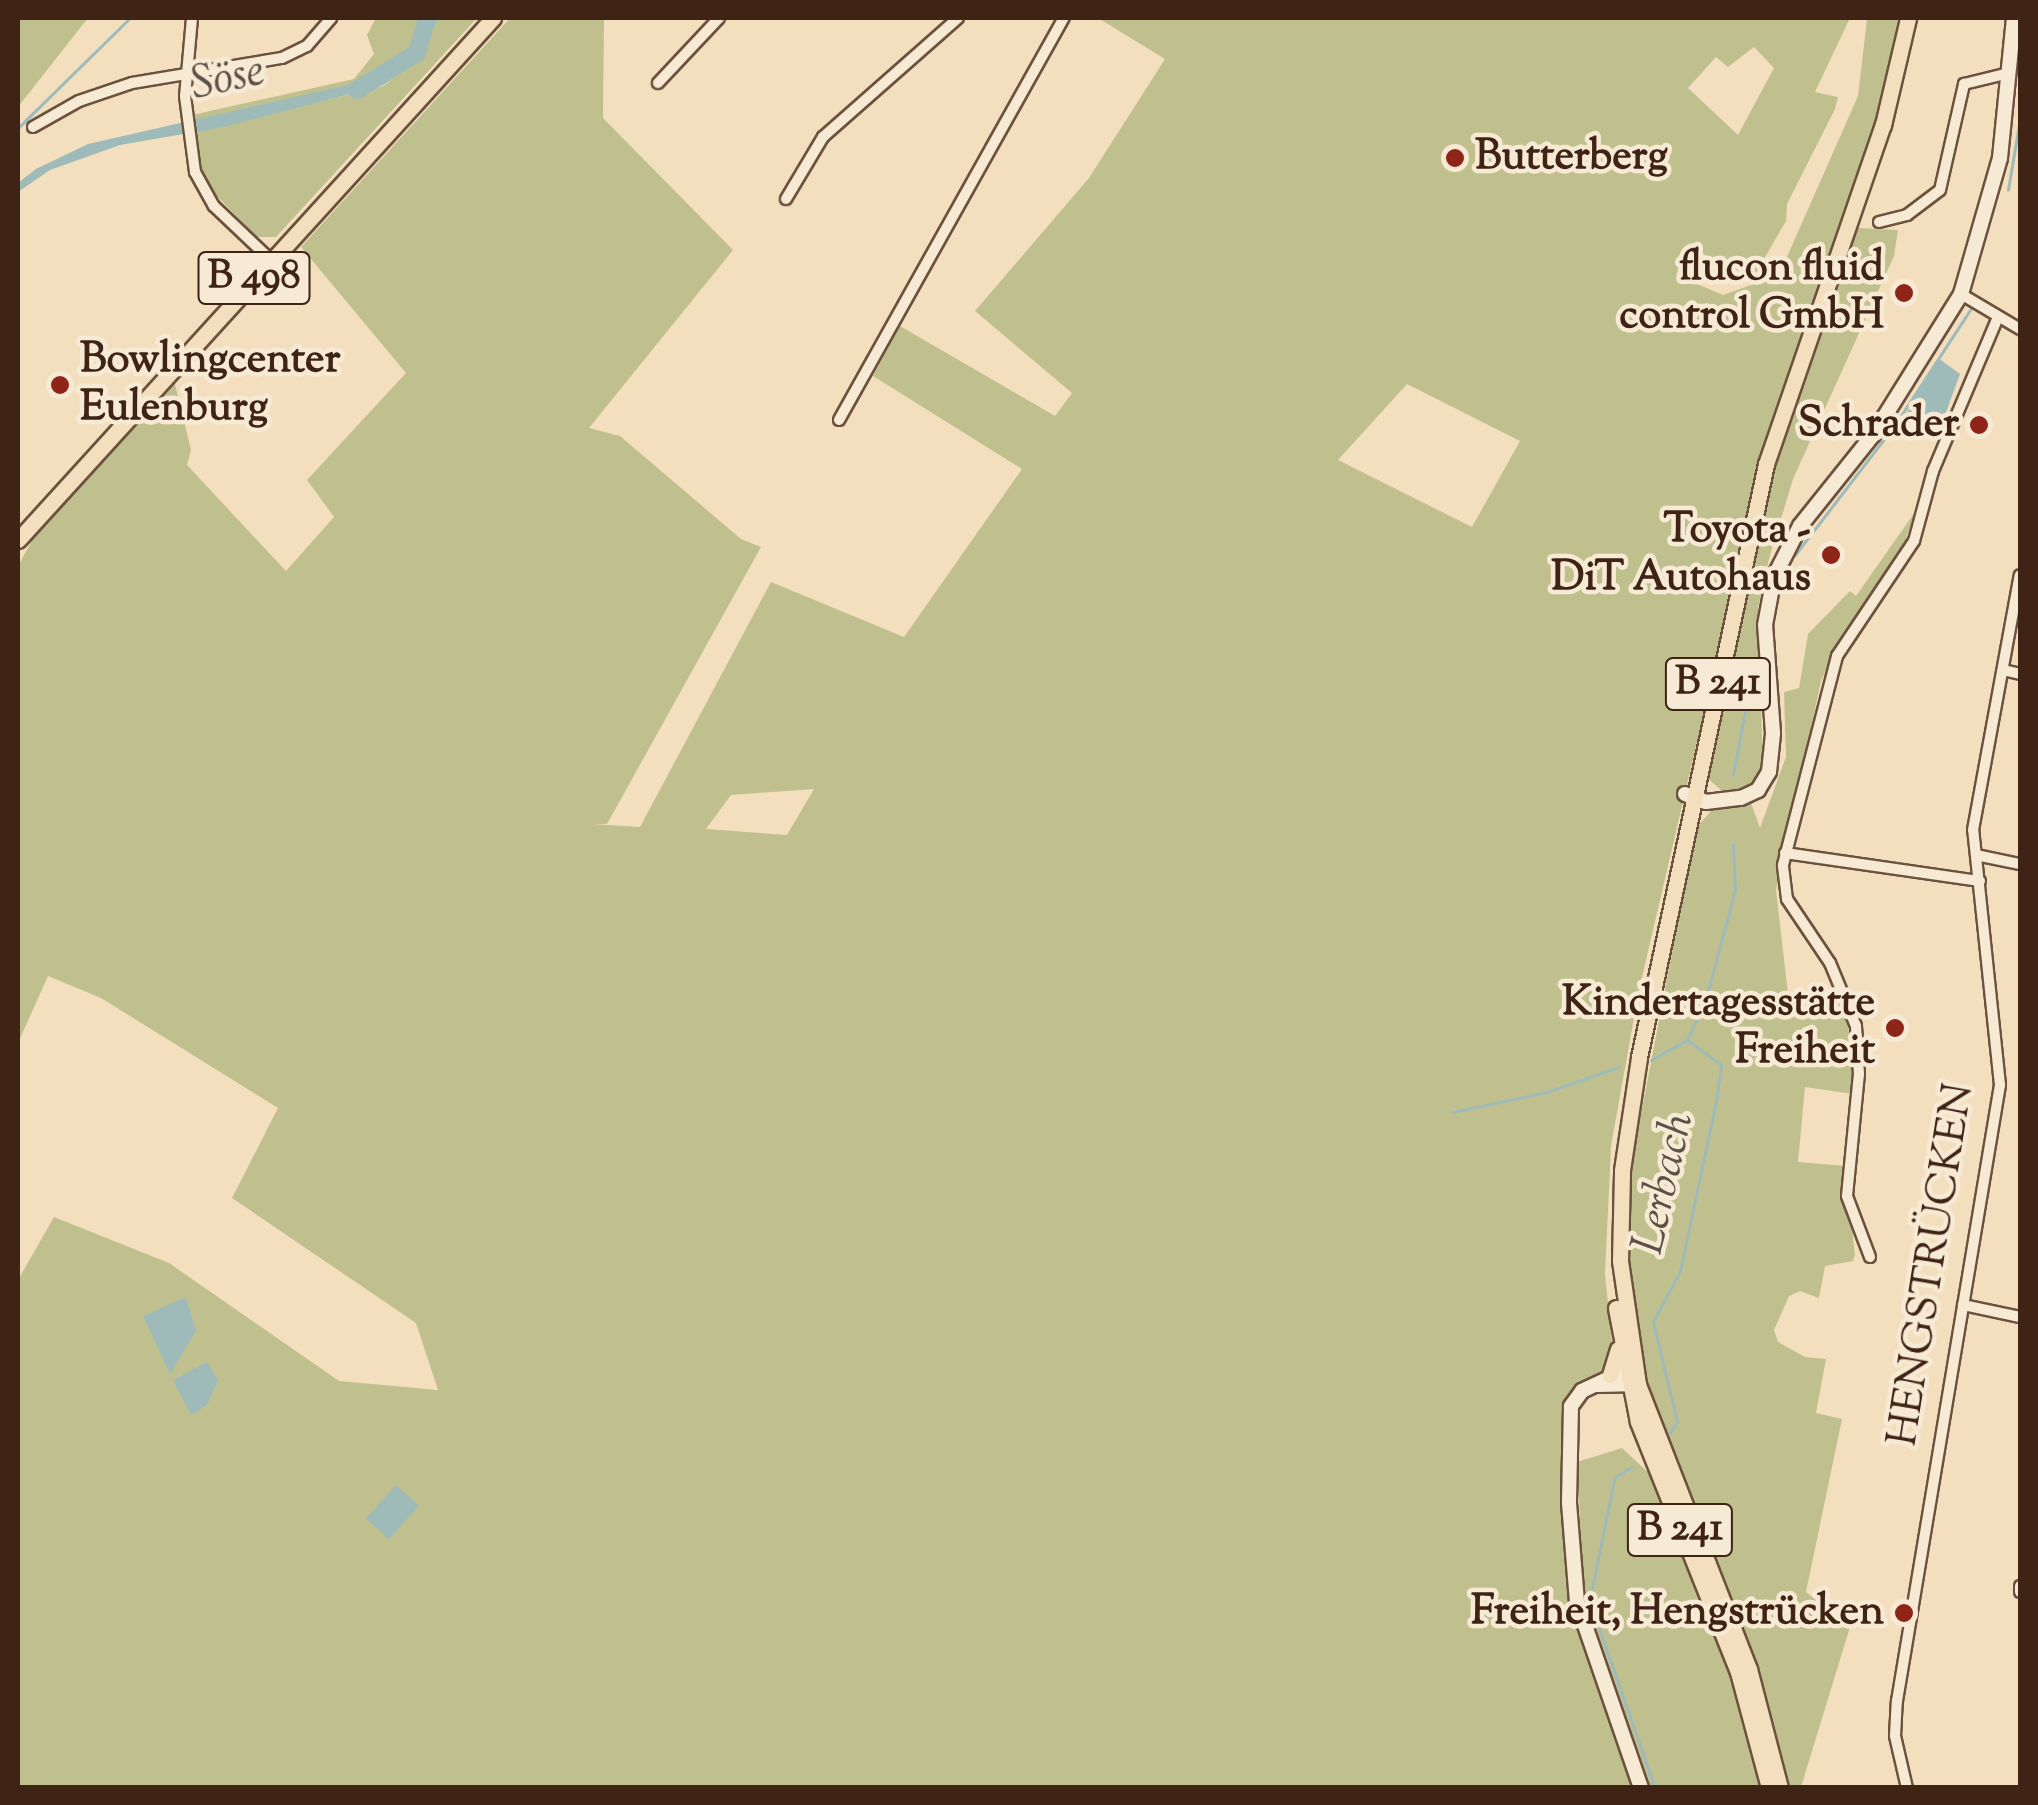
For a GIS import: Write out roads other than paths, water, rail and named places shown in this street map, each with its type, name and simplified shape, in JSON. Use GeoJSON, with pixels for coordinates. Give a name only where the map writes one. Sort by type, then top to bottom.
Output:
{"type":"FeatureCollection","features":[{"type":"Feature","properties":{"kind":"main road","name":"B 498"},"geometry":{"type":"LineString","coordinates":[[18,540],[267,257],[493,18]]}},
{"type":"Feature","properties":{"kind":"main road","name":"B 241"},"geometry":{"type":"LineString","coordinates":[[1768,1788],[1738,1672],[1656,1474],[1622,1379],[1612,1244],[1616,1137],[1738,588],[1785,397],[1883,126],[1908,18]]}},
{"type":"Feature","properties":{"kind":"main road","name":"B 241"},"geometry":{"type":"LineString","coordinates":[[1691,795],[1638,1057],[1622,1170],[1622,1379],[1743,1652],[1780,1788]]}},
{"type":"Feature","properties":{"kind":"street"},"geometry":{"type":"LineString","coordinates":[[192,18],[186,70],[195,172],[214,206],[267,257]]}},
{"type":"Feature","properties":{"kind":"street"},"geometry":{"type":"LineString","coordinates":[[32,127],[91,96],[186,70],[282,58],[307,46],[331,18]]}},
{"type":"Feature","properties":{"kind":"street"},"geometry":{"type":"LineString","coordinates":[[658,82],[718,18]]}},
{"type":"Feature","properties":{"kind":"street"},"geometry":{"type":"LineString","coordinates":[[786,200],[823,137],[958,18]]}},
{"type":"Feature","properties":{"kind":"street"},"geometry":{"type":"LineString","coordinates":[[840,420],[1064,18]]}},
{"type":"Feature","properties":{"kind":"street"},"geometry":{"type":"LineString","coordinates":[[1691,795],[1723,800],[1752,794],[1772,765],[1765,625],[1782,558],[1873,434],[1962,294],[1998,168],[2014,18]]}},
{"type":"Feature","properties":{"kind":"street"},"geometry":{"type":"LineString","coordinates":[[1879,222],[1907,215],[1940,190],[1964,84],[2009,73]]}},
{"type":"Feature","properties":{"kind":"street"},"geometry":{"type":"LineString","coordinates":[[1962,294],[2020,330]]}},
{"type":"Feature","properties":{"kind":"street"},"geometry":{"type":"LineString","coordinates":[[1870,1257],[1848,1196],[1859,1074],[1856,1026],[1830,963],[1786,897],[1785,854],[1838,656],[1914,542],[1933,470],[1998,316]]}},
{"type":"Feature","properties":{"kind":"street","name":"HENGSTRÜCKEN"},"geometry":{"type":"LineString","coordinates":[[1908,1788],[1895,1736],[1897,1702],[2000,1085],[1974,830],[2020,576]]}},
{"type":"Feature","properties":{"kind":"street"},"geometry":{"type":"LineString","coordinates":[[2003,670],[2020,674]]}},
{"type":"Feature","properties":{"kind":"street"},"geometry":{"type":"LineString","coordinates":[[1785,854],[1980,881]]}},
{"type":"Feature","properties":{"kind":"street"},"geometry":{"type":"LineString","coordinates":[[1976,855],[2020,864]]}},
{"type":"Feature","properties":{"kind":"street"},"geometry":{"type":"LineString","coordinates":[[1963,1306],[2020,1317]]}},
{"type":"Feature","properties":{"kind":"street"},"geometry":{"type":"LineString","coordinates":[[1622,1379],[1578,1396],[1568,1413],[1575,1589],[1640,1788]]}},
{"type":"Feature","properties":{"kind":"water"},"geometry":{"type":"Polygon","coordinates":[[[431,18],[439,18],[422,52],[384,85],[224,127],[120,145],[50,170],[18,192],[18,183],[36,169],[88,144],[378,78],[413,52],[431,18]]]}},
{"type":"Feature","properties":{"kind":"water"},"geometry":{"type":"Polygon","coordinates":[[[1938,358],[1960,374],[1942,423],[1930,433],[1906,414],[1938,358]]]}},
{"type":"Feature","properties":{"kind":"water"},"geometry":{"type":"Polygon","coordinates":[[[186,1297],[196,1331],[170,1374],[143,1316],[186,1297]]]}},
{"type":"Feature","properties":{"kind":"water"},"geometry":{"type":"Polygon","coordinates":[[[207,1362],[218,1380],[207,1405],[191,1415],[173,1380],[207,1362]]]}},
{"type":"Feature","properties":{"kind":"water"},"geometry":{"type":"Polygon","coordinates":[[[396,1485],[419,1506],[389,1539],[366,1518],[396,1485]]]}},
{"type":"Feature","properties":{"kind":"waterway"},"geometry":{"type":"LineString","coordinates":[[18,128],[130,18]]}},
{"type":"Feature","properties":{"kind":"waterway","name":"Söse"},"geometry":{"type":"LineString","coordinates":[[357,90],[417,53],[427,18]]}},
{"type":"Feature","properties":{"kind":"waterway","name":"Lerbach"},"geometry":{"type":"LineString","coordinates":[[2008,190],[2020,118]]}},
{"type":"Feature","properties":{"kind":"waterway","name":"Lerbach"},"geometry":{"type":"LineString","coordinates":[[1795,555],[1897,422],[1970,310]]}},
{"type":"Feature","properties":{"kind":"waterway","name":"Lerbach"},"geometry":{"type":"LineString","coordinates":[[1733,775],[1752,674]]}},
{"type":"Feature","properties":{"kind":"waterway","name":"Lerbach"},"geometry":{"type":"LineString","coordinates":[[1670,1433],[1677,1422],[1653,1322],[1680,1271],[1716,1102],[1721,1065],[1687,1040],[1705,1002],[1735,890],[1733,845]]}},
{"type":"Feature","properties":{"kind":"waterway"},"geometry":{"type":"LineString","coordinates":[[1651,1060],[1685,1041]]}},
{"type":"Feature","properties":{"kind":"waterway"},"geometry":{"type":"LineString","coordinates":[[1453,1112],[1547,1092],[1619,1067]]}},
{"type":"Feature","properties":{"kind":"waterway","name":"Lerbach"},"geometry":{"type":"LineString","coordinates":[[1633,1467],[1615,1478],[1590,1601],[1655,1788]]}},
{"type":"Feature","properties":{"kind":"place","name":"Butterberg"},"geometry":{"type":"Point","coordinates":[1455,158]}},
{"type":"Feature","properties":{"kind":"place","name":"flucon fluid control GmbH"},"geometry":{"type":"Point","coordinates":[1904,293]}},
{"type":"Feature","properties":{"kind":"place","name":"Bowlingcenter Eulenburg"},"geometry":{"type":"Point","coordinates":[60,385]}},
{"type":"Feature","properties":{"kind":"place","name":"Schrader"},"geometry":{"type":"Point","coordinates":[1979,425]}},
{"type":"Feature","properties":{"kind":"place","name":"Toyota - DiT Autohaus"},"geometry":{"type":"Point","coordinates":[1831,555]}},
{"type":"Feature","properties":{"kind":"place","name":"Kindertagesstätte Freiheit"},"geometry":{"type":"Point","coordinates":[1895,1028]}},
{"type":"Feature","properties":{"kind":"place","name":"Freiheit, Hengstrücken"},"geometry":{"type":"Point","coordinates":[1904,1613]}}]}
